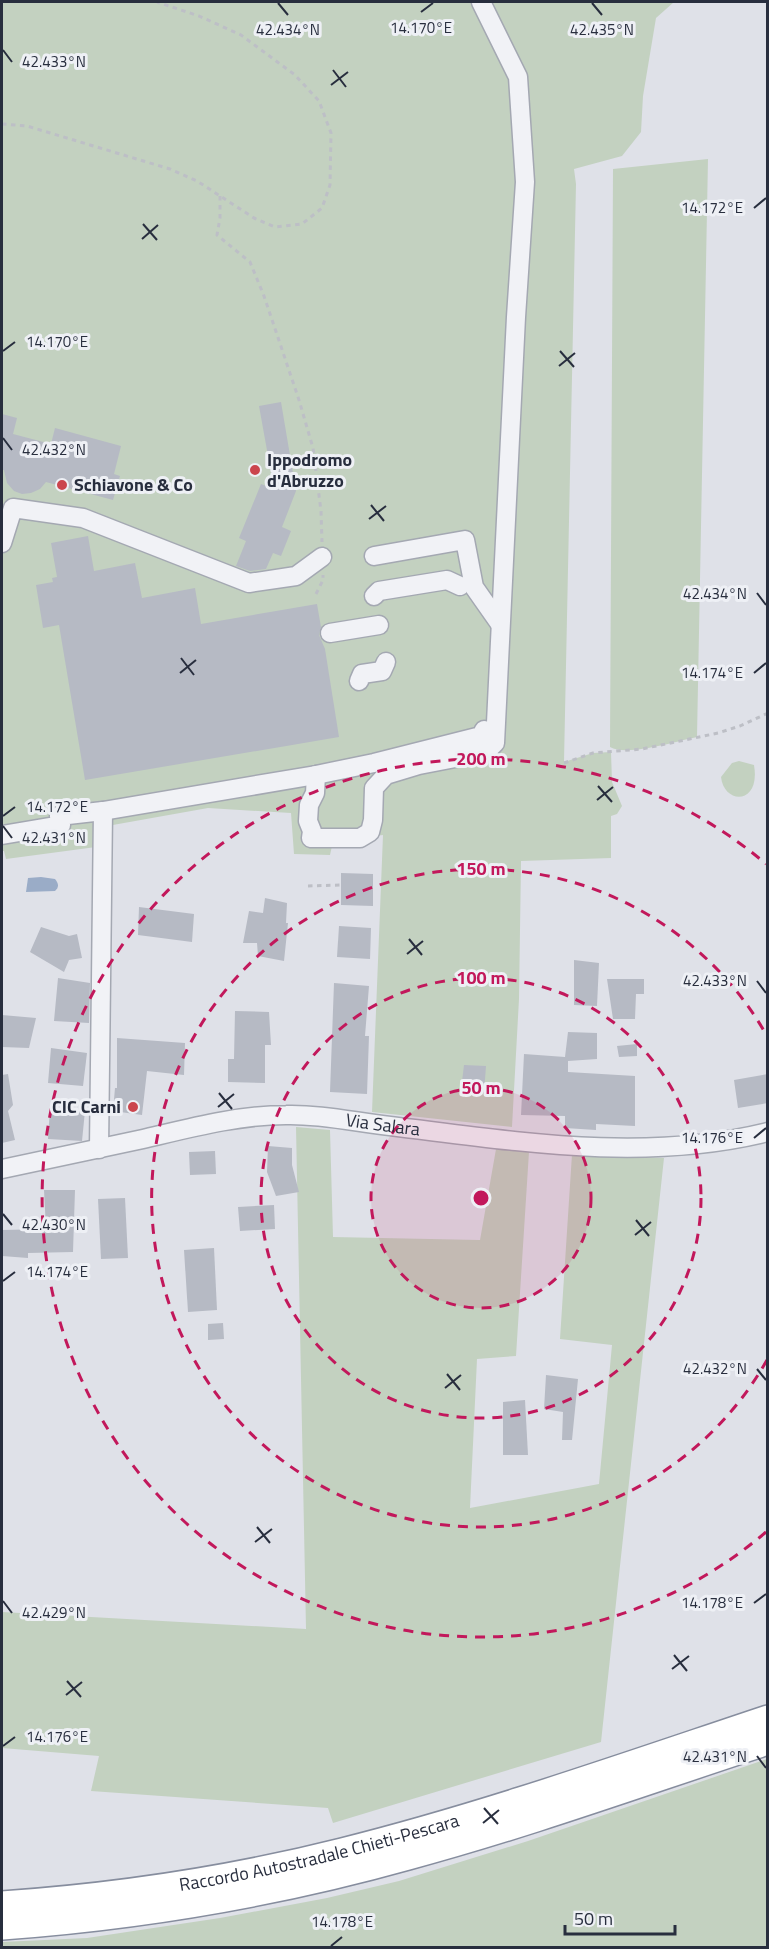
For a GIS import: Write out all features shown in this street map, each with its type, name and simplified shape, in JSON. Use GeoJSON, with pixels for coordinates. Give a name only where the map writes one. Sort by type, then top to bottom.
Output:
{"type":"FeatureCollection","features":[{"type":"Feature","properties":{"kind":"highway","name":"Raccordo Autostradale Chieti-Pescara"},"geometry":{"type":"LineString","coordinates":[[2,1905],[159,1887],[253,1872],[341,1852],[510,1804],[768,1719]]}},
{"type":"Feature","properties":{"kind":"highway","name":"Raccordo Autostradale Chieti-Pescara"},"geometry":{"type":"LineString","coordinates":[[2,1926],[173,1906],[351,1871],[458,1841],[768,1741]]}},
{"type":"Feature","properties":{"kind":"street"},"geometry":{"type":"LineString","coordinates":[[316,775],[315,793],[309,805],[308,820],[312,831],[311,838],[360,838],[370,832],[373,820],[374,788],[386,775],[420,765],[486,752],[495,743],[525,182],[518,77],[481,2]]}},
{"type":"Feature","properties":{"kind":"street"},"geometry":{"type":"LineString","coordinates":[[2,543],[13,508],[83,518],[249,583],[296,576],[322,556]]}},
{"type":"Feature","properties":{"kind":"street"},"geometry":{"type":"LineString","coordinates":[[374,556],[465,540],[474,587],[500,624]]}},
{"type":"Feature","properties":{"kind":"street"},"geometry":{"type":"LineString","coordinates":[[374,596],[379,591],[447,580],[460,586]]}},
{"type":"Feature","properties":{"kind":"street"},"geometry":{"type":"LineString","coordinates":[[330,633],[380,625]]}},
{"type":"Feature","properties":{"kind":"street"},"geometry":{"type":"LineString","coordinates":[[359,681],[362,674],[382,670],[386,662]]}},
{"type":"Feature","properties":{"kind":"street"},"geometry":{"type":"LineString","coordinates":[[2,835],[61,825],[59,816],[103,811],[374,763],[481,736],[484,730]]}},
{"type":"Feature","properties":{"kind":"street"},"geometry":{"type":"LineString","coordinates":[[99,1149],[103,811]]}},
{"type":"Feature","properties":{"kind":"street","name":"Via Salara"},"geometry":{"type":"LineString","coordinates":[[2,1169],[221,1123],[286,1114],[507,1140],[600,1148],[697,1145],[737,1140],[768,1132]]}},
{"type":"Feature","properties":{"kind":"path"},"geometry":{"type":"LineString","coordinates":[[2,124],[27,126],[151,162],[197,181],[254,218],[275,227],[302,224],[322,208],[330,185],[331,133],[319,101],[295,75],[241,35],[199,16],[156,2]]}},
{"type":"Feature","properties":{"kind":"path"},"geometry":{"type":"LineString","coordinates":[[220,196],[217,235],[236,248],[250,262],[264,296],[310,438],[321,510],[323,580],[316,594]]}},
{"type":"Feature","properties":{"kind":"path"},"geometry":{"type":"LineString","coordinates":[[564,763],[593,753],[642,748],[718,733],[768,713]]}},
{"type":"Feature","properties":{"kind":"path"},"geometry":{"type":"LineString","coordinates":[[308,886],[341,885]]}},
{"type":"Feature","properties":{"kind":"green space","name":"Ippodromo d'Abruzzo"},"geometry":{"type":"Polygon","coordinates":[[[2,2],[674,2],[656,18],[643,96],[641,132],[622,156],[574,169],[576,184],[564,762],[593,753],[611,752],[612,782],[622,806],[617,814],[611,816],[611,858],[521,861],[519,999],[512,1127],[372,1112],[383,835],[360,838],[332,846],[330,855],[294,854],[291,813],[208,808],[96,828],[96,847],[6,859],[2,851],[2,2]]]}},
{"type":"Feature","properties":{"kind":"green space"},"geometry":{"type":"Polygon","coordinates":[[[708,159],[697,737],[665,745],[618,750],[610,747],[613,169],[708,159]]]}},
{"type":"Feature","properties":{"kind":"green space"},"geometry":{"type":"Polygon","coordinates":[[[739,761],[754,765],[755,778],[747,794],[735,796],[728,793],[721,777],[732,763],[739,761]]]}},
{"type":"Feature","properties":{"kind":"green space"},"geometry":{"type":"Polygon","coordinates":[[[296,1127],[330,1130],[333,1237],[480,1240],[496,1149],[529,1152],[516,1356],[477,1359],[470,1508],[599,1484],[612,1345],[560,1339],[572,1154],[664,1158],[601,1742],[333,1823],[328,1808],[91,1791],[99,1756],[2,1748],[2,1612],[306,1629],[296,1127]]]}},
{"type":"Feature","properties":{"kind":"green space"},"geometry":{"type":"Polygon","coordinates":[[[767,1759],[767,1947],[2,1947],[2,1942],[87,1938],[220,1918],[327,1898],[399,1881],[528,1841],[767,1759]]]}},
{"type":"Feature","properties":{"kind":"water"},"geometry":{"type":"Polygon","coordinates":[[[28,878],[55,879],[58,885],[55,891],[26,892],[28,878]]]}},
{"type":"Feature","properties":{"kind":"building"},"geometry":{"type":"Polygon","coordinates":[[[281,402],[296,491],[282,527],[291,531],[281,556],[273,553],[266,569],[250,571],[236,566],[246,541],[239,538],[261,484],[274,489],[259,406],[281,402]]]}},
{"type":"Feature","properties":{"kind":"building"},"geometry":{"type":"Polygon","coordinates":[[[2,414],[17,418],[13,434],[51,444],[55,428],[121,446],[114,474],[120,476],[113,500],[46,482],[40,489],[31,493],[22,494],[14,491],[7,483],[4,470],[2,470],[2,414]]]}},
{"type":"Feature","properties":{"kind":"building"},"geometry":{"type":"Polygon","coordinates":[[[88,536],[94,571],[135,563],[142,598],[195,588],[201,624],[317,604],[321,627],[319,635],[325,649],[339,737],[85,780],[59,625],[43,628],[36,585],[53,582],[52,578],[57,577],[51,543],[88,536]]]}},
{"type":"Feature","properties":{"kind":"building"},"geometry":{"type":"Polygon","coordinates":[[[341,873],[373,874],[373,906],[341,905],[341,873]]]}},
{"type":"Feature","properties":{"kind":"building"},"geometry":{"type":"Polygon","coordinates":[[[265,898],[287,903],[286,923],[288,923],[284,961],[258,956],[257,943],[243,943],[249,911],[263,913],[265,898]]]}},
{"type":"Feature","properties":{"kind":"building"},"geometry":{"type":"Polygon","coordinates":[[[139,907],[194,914],[192,942],[138,935],[139,907]]]}},
{"type":"Feature","properties":{"kind":"building"},"geometry":{"type":"Polygon","coordinates":[[[339,926],[371,928],[370,959],[337,957],[339,926]]]}},
{"type":"Feature","properties":{"kind":"building"},"geometry":{"type":"Polygon","coordinates":[[[41,927],[69,936],[77,934],[82,958],[69,960],[64,972],[30,952],[41,927]]]}},
{"type":"Feature","properties":{"kind":"building"},"geometry":{"type":"Polygon","coordinates":[[[574,960],[599,963],[597,1006],[574,1005],[574,960]]]}},
{"type":"Feature","properties":{"kind":"building"},"geometry":{"type":"Polygon","coordinates":[[[58,978],[90,983],[89,1023],[54,1021],[58,978]]]}},
{"type":"Feature","properties":{"kind":"building"},"geometry":{"type":"Polygon","coordinates":[[[607,979],[644,979],[644,994],[636,994],[635,1019],[613,1019],[607,979]]]}},
{"type":"Feature","properties":{"kind":"building"},"geometry":{"type":"Polygon","coordinates":[[[334,983],[369,986],[365,1036],[369,1036],[367,1094],[330,1092],[334,983]]]}},
{"type":"Feature","properties":{"kind":"building"},"geometry":{"type":"Polygon","coordinates":[[[235,1011],[269,1012],[271,1045],[265,1045],[265,1083],[228,1082],[228,1059],[234,1059],[235,1011]]]}},
{"type":"Feature","properties":{"kind":"building"},"geometry":{"type":"Polygon","coordinates":[[[2,1015],[36,1018],[29,1048],[2,1047],[2,1015]]]}},
{"type":"Feature","properties":{"kind":"building"},"geometry":{"type":"Polygon","coordinates":[[[568,1032],[597,1033],[597,1059],[568,1061],[568,1072],[635,1076],[635,1126],[596,1124],[596,1130],[565,1128],[565,1116],[521,1115],[524,1054],[565,1057],[568,1032]]]}},
{"type":"Feature","properties":{"kind":"building"},"geometry":{"type":"Polygon","coordinates":[[[117,1038],[185,1043],[184,1075],[147,1071],[142,1115],[113,1111],[115,1088],[117,1088],[117,1038]]]}},
{"type":"Feature","properties":{"kind":"building"},"geometry":{"type":"Polygon","coordinates":[[[637,1044],[637,1056],[619,1057],[617,1046],[637,1044]]]}},
{"type":"Feature","properties":{"kind":"building"},"geometry":{"type":"Polygon","coordinates":[[[51,1048],[87,1053],[83,1086],[48,1083],[51,1048]]]}},
{"type":"Feature","properties":{"kind":"building"},"geometry":{"type":"Polygon","coordinates":[[[464,1065],[486,1066],[484,1093],[461,1090],[464,1065]]]}},
{"type":"Feature","properties":{"kind":"building"},"geometry":{"type":"Polygon","coordinates":[[[8,1074],[13,1105],[8,1111],[15,1140],[2,1143],[2,1075],[8,1074]]]}},
{"type":"Feature","properties":{"kind":"building"},"geometry":{"type":"Polygon","coordinates":[[[768,1074],[768,1103],[738,1108],[734,1080],[768,1074]]]}},
{"type":"Feature","properties":{"kind":"building"},"geometry":{"type":"Polygon","coordinates":[[[50,1108],[85,1111],[82,1141],[48,1139],[50,1108]]]}},
{"type":"Feature","properties":{"kind":"building"},"geometry":{"type":"Polygon","coordinates":[[[268,1146],[292,1148],[292,1165],[299,1192],[276,1196],[267,1172],[268,1146]]]}},
{"type":"Feature","properties":{"kind":"building"},"geometry":{"type":"Polygon","coordinates":[[[215,1151],[216,1174],[190,1175],[189,1152],[215,1151]]]}},
{"type":"Feature","properties":{"kind":"building"},"geometry":{"type":"Polygon","coordinates":[[[44,1190],[75,1190],[73,1252],[28,1253],[28,1258],[2,1256],[2,1230],[46,1229],[44,1190]]]}},
{"type":"Feature","properties":{"kind":"building"},"geometry":{"type":"Polygon","coordinates":[[[125,1198],[128,1258],[101,1259],[98,1199],[125,1198]]]}},
{"type":"Feature","properties":{"kind":"building"},"geometry":{"type":"Polygon","coordinates":[[[274,1205],[275,1229],[240,1231],[238,1207],[274,1205]]]}},
{"type":"Feature","properties":{"kind":"building"},"geometry":{"type":"Polygon","coordinates":[[[214,1248],[217,1310],[188,1312],[184,1250],[214,1248]]]}},
{"type":"Feature","properties":{"kind":"building"},"geometry":{"type":"Polygon","coordinates":[[[223,1323],[224,1339],[208,1340],[208,1324],[223,1323]]]}},
{"type":"Feature","properties":{"kind":"building"},"geometry":{"type":"Polygon","coordinates":[[[546,1375],[578,1379],[572,1440],[562,1440],[563,1412],[544,1409],[546,1375]]]}},
{"type":"Feature","properties":{"kind":"building"},"geometry":{"type":"Polygon","coordinates":[[[525,1400],[528,1455],[503,1455],[503,1402],[525,1400]]]}},
{"type":"Feature","properties":{"kind":"place","name":"Ippodromo d'Abruzzo"},"geometry":{"type":"Point","coordinates":[255,470]}},
{"type":"Feature","properties":{"kind":"place","name":"Schiavone & Co"},"geometry":{"type":"Point","coordinates":[62,485]}},
{"type":"Feature","properties":{"kind":"place","name":"CIC Carni"},"geometry":{"type":"Point","coordinates":[133,1107]}}]}
